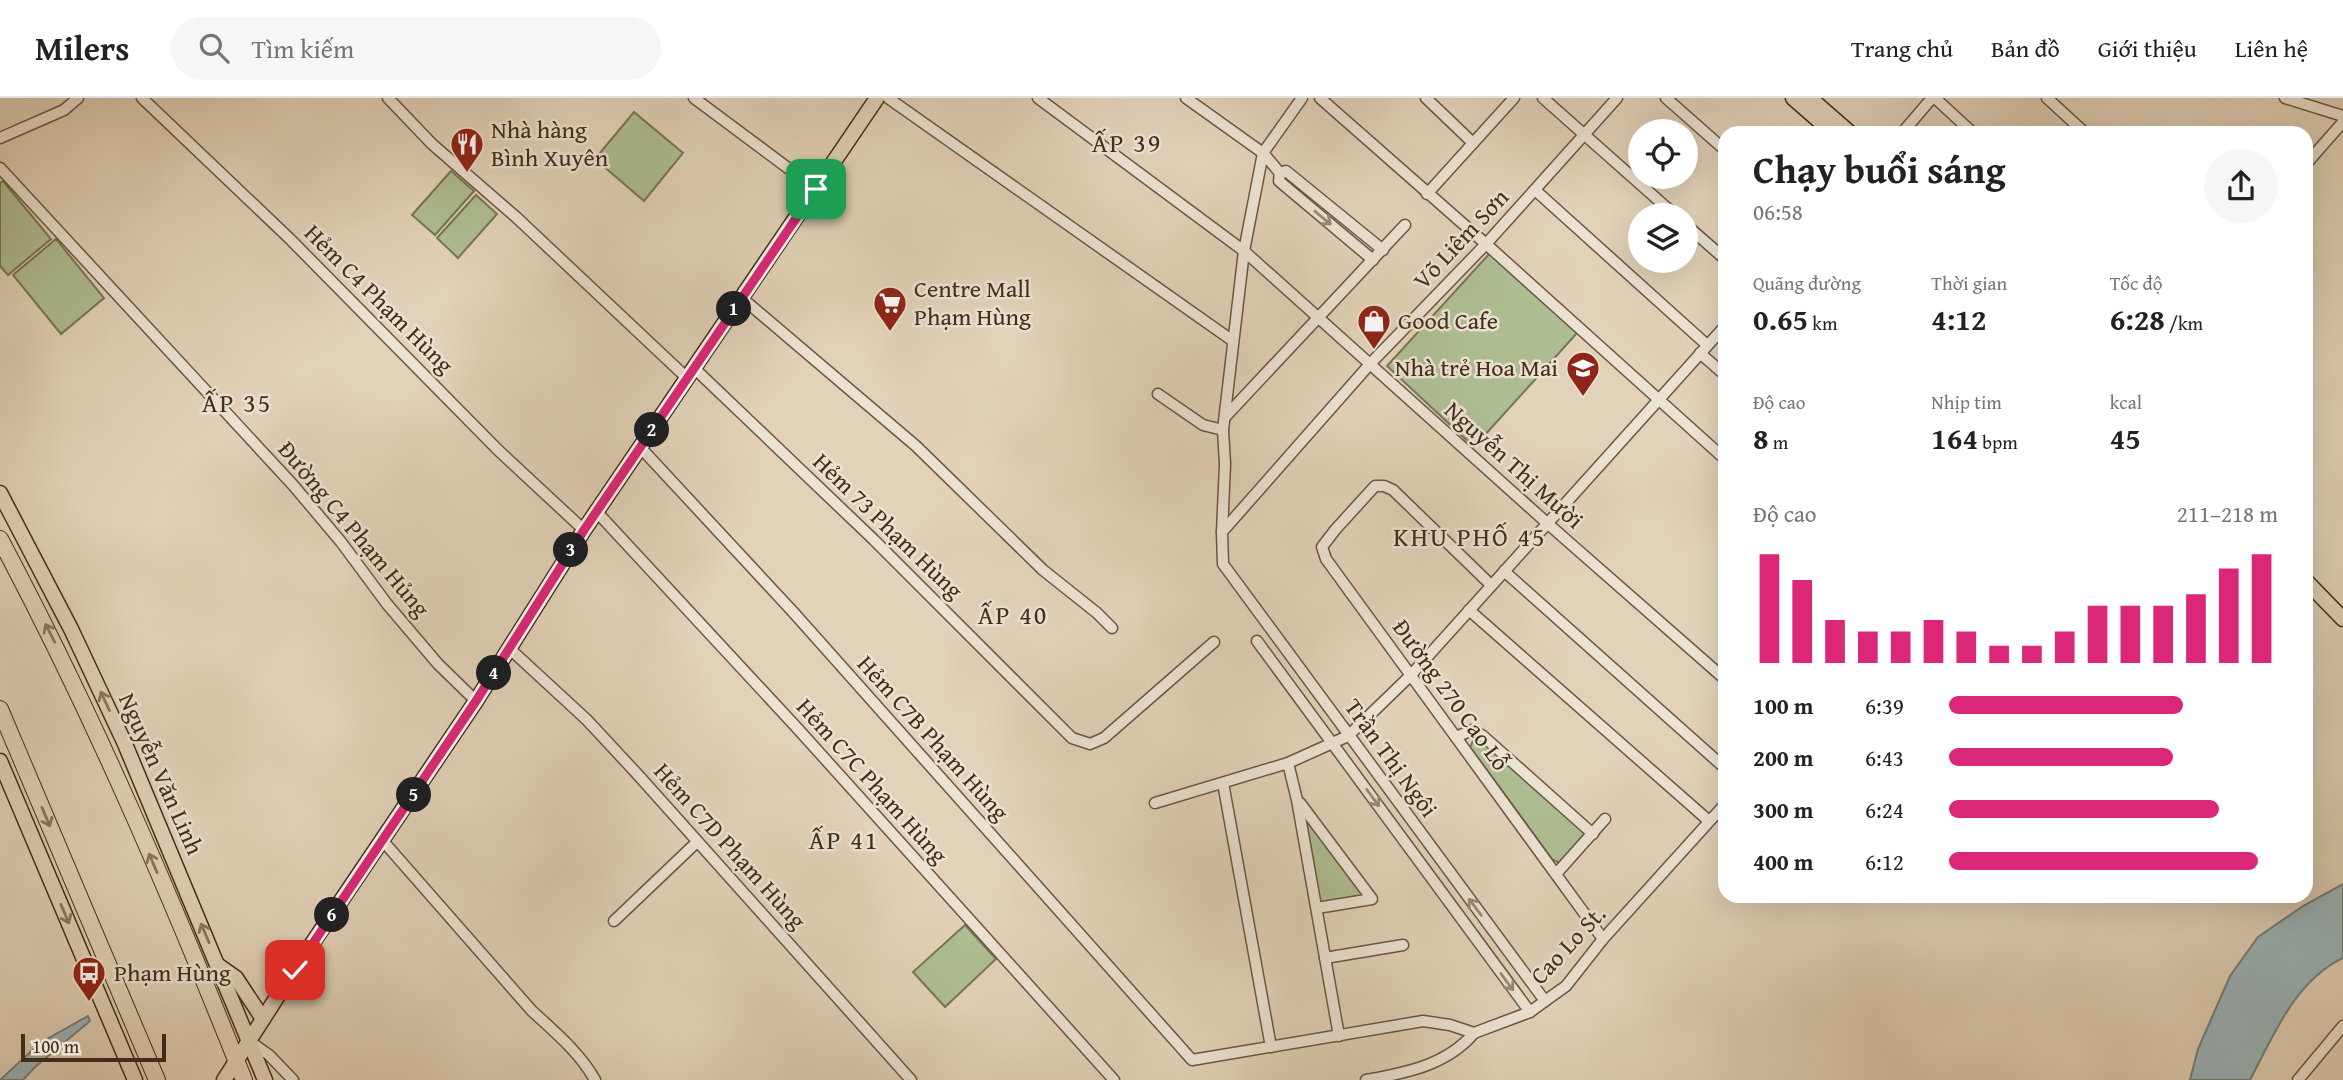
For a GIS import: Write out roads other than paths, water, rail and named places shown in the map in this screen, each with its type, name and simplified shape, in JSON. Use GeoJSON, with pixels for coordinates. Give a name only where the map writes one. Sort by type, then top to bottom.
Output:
{"type":"FeatureCollection","features":[{"type":"Feature","properties":{"kind":"highway","name":"Nguyễn Văn Linh"},"geometry":{"type":"LineString","coordinates":[[0,539],[52,636],[107,755],[244,1080]]}},
{"type":"Feature","properties":{"kind":"highway"},"geometry":{"type":"LineString","coordinates":[[0,709],[157,1080]]}},
{"type":"Feature","properties":{"kind":"main road"},"geometry":{"type":"LineString","coordinates":[[224,1080],[510,649],[596,511],[877,98]]}},
{"type":"Feature","properties":{"kind":"main road"},"geometry":{"type":"LineString","coordinates":[[1793,98],[1825,126]]}},
{"type":"Feature","properties":{"kind":"main road"},"geometry":{"type":"LineString","coordinates":[[1810,98],[1842,126]]}},
{"type":"Feature","properties":{"kind":"main road","name":"Nguyễn Văn Linh"},"geometry":{"type":"LineString","coordinates":[[0,493],[71,629],[125,744],[265,1080]]}},
{"type":"Feature","properties":{"kind":"main road"},"geometry":{"type":"LineString","coordinates":[[2313,588],[2343,619]]}},
{"type":"Feature","properties":{"kind":"main road"},"geometry":{"type":"LineString","coordinates":[[0,761],[135,1080]]}},
{"type":"Feature","properties":{"kind":"main road"},"geometry":{"type":"LineString","coordinates":[[10,785],[29,777]]}},
{"type":"Feature","properties":{"kind":"main road"},"geometry":{"type":"LineString","coordinates":[[219,965],[236,978],[263,1018]]}},
{"type":"Feature","properties":{"kind":"street"},"geometry":{"type":"LineString","coordinates":[[0,138],[64,110],[78,98]]}},
{"type":"Feature","properties":{"kind":"street","name":"Hẻm C4 Phạm Hùng"},"geometry":{"type":"LineString","coordinates":[[142,98],[290,239],[498,450],[584,530]]}},
{"type":"Feature","properties":{"kind":"street","name":"Hẻm 73 Phạm Hùng"},"geometry":{"type":"LineString","coordinates":[[388,98],[432,144],[691,373],[873,539],[1072,738],[1090,744],[1104,738],[1214,642]]}},
{"type":"Feature","properties":{"kind":"street"},"geometry":{"type":"LineString","coordinates":[[694,98],[816,189]]}},
{"type":"Feature","properties":{"kind":"street"},"geometry":{"type":"LineString","coordinates":[[888,98],[1233,341]]}},
{"type":"Feature","properties":{"kind":"street","name":"Nguyễn Thị Mười"},"geometry":{"type":"LineString","coordinates":[[1038,98],[1244,251],[1718,673]]}},
{"type":"Feature","properties":{"kind":"street"},"geometry":{"type":"LineString","coordinates":[[1186,98],[1263,153],[1280,173],[1279,181],[1373,260]]}},
{"type":"Feature","properties":{"kind":"street"},"geometry":{"type":"LineString","coordinates":[[1263,153],[1301,98]]}},
{"type":"Feature","properties":{"kind":"street"},"geometry":{"type":"LineString","coordinates":[[1320,98],[1718,453]]}},
{"type":"Feature","properties":{"kind":"street"},"geometry":{"type":"LineString","coordinates":[[1426,98],[1474,143]]}},
{"type":"Feature","properties":{"kind":"street"},"geometry":{"type":"LineString","coordinates":[[1427,194],[1514,98]]}},
{"type":"Feature","properties":{"kind":"street"},"geometry":{"type":"LineString","coordinates":[[1543,98],[1661,203]]}},
{"type":"Feature","properties":{"kind":"street","name":"Võ Liêm Sơn"},"geometry":{"type":"LineString","coordinates":[[1222,532],[1370,364],[1486,244],[1617,98]]}},
{"type":"Feature","properties":{"kind":"street"},"geometry":{"type":"LineString","coordinates":[[1667,98],[1718,144]]}},
{"type":"Feature","properties":{"kind":"street"},"geometry":{"type":"LineString","coordinates":[[1908,126],[1934,98],[1965,126]]}},
{"type":"Feature","properties":{"kind":"street"},"geometry":{"type":"LineString","coordinates":[[2047,98],[2077,126]]}},
{"type":"Feature","properties":{"kind":"street"},"geometry":{"type":"LineString","coordinates":[[2284,98],[2343,116]]}},
{"type":"Feature","properties":{"kind":"street"},"geometry":{"type":"LineString","coordinates":[[2313,156],[2343,122]]}},
{"type":"Feature","properties":{"kind":"street","name":"Trần Thị Ngôi"},"geometry":{"type":"LineString","coordinates":[[1263,153],[1244,251],[1223,430],[1223,564],[1545,1001]]}},
{"type":"Feature","properties":{"kind":"street","name":"Đường C4 Phạm Hủng"},"geometry":{"type":"LineString","coordinates":[[0,168],[293,485],[341,542],[387,604],[438,664],[476,701]]}},
{"type":"Feature","properties":{"kind":"street"},"geometry":{"type":"LineString","coordinates":[[1280,173],[1286,171],[1383,250]]}},
{"type":"Feature","properties":{"kind":"street"},"geometry":{"type":"LineString","coordinates":[[1535,190],[1703,349],[1718,367]]}},
{"type":"Feature","properties":{"kind":"street"},"geometry":{"type":"LineString","coordinates":[[1225,418],[1405,225]]}},
{"type":"Feature","properties":{"kind":"street"},"geometry":{"type":"LineString","coordinates":[[1698,235],[1718,253]]}},
{"type":"Feature","properties":{"kind":"street"},"geometry":{"type":"LineString","coordinates":[[742,298],[916,446],[1043,569],[1112,628]]}},
{"type":"Feature","properties":{"kind":"street"},"geometry":{"type":"LineString","coordinates":[[1155,803],[1288,763],[1348,736],[1411,675],[1716,335]]}},
{"type":"Feature","properties":{"kind":"street"},"geometry":{"type":"LineString","coordinates":[[1158,394],[1203,425],[1223,430]]}},
{"type":"Feature","properties":{"kind":"street","name":"Hẻm C7B Phạm Hùng"},"geometry":{"type":"LineString","coordinates":[[640,447],[794,613],[1192,1060],[1270,1046]]}},
{"type":"Feature","properties":{"kind":"street","name":"Đường 270 Cao Lỗ"},"geometry":{"type":"LineString","coordinates":[[1491,585],[1392,490],[1384,486],[1376,486],[1322,547],[1323,553],[1602,939]]}},
{"type":"Feature","properties":{"kind":"street","name":"Hẻm C7C Phạm Hùng"},"geometry":{"type":"LineString","coordinates":[[596,511],[798,729],[1114,1080]]}},
{"type":"Feature","properties":{"kind":"street"},"geometry":{"type":"LineString","coordinates":[[1504,571],[1718,762]]}},
{"type":"Feature","properties":{"kind":"street"},"geometry":{"type":"LineString","coordinates":[[1469,610],[1709,821]]}},
{"type":"Feature","properties":{"kind":"street","name":"Trần Thị Ngôi"},"geometry":{"type":"LineString","coordinates":[[1257,641],[1530,1012]]}},
{"type":"Feature","properties":{"kind":"street","name":"Hẻm C7D Phạm Hùng"},"geometry":{"type":"LineString","coordinates":[[510,649],[587,720],[639,775],[911,1080]]}},
{"type":"Feature","properties":{"kind":"street"},"geometry":{"type":"LineString","coordinates":[[1456,737],[1472,730],[1483,736],[1593,834]]}},
{"type":"Feature","properties":{"kind":"street"},"geometry":{"type":"LineString","coordinates":[[1288,763],[1339,1036]]}},
{"type":"Feature","properties":{"kind":"street"},"geometry":{"type":"LineString","coordinates":[[1223,783],[1270,1046],[1423,1021],[1451,1024],[1474,1033],[1452,1054],[1429,1065],[1393,1076],[1366,1080]]}},
{"type":"Feature","properties":{"kind":"street"},"geometry":{"type":"LineString","coordinates":[[1297,800],[1372,899],[1317,908]]}},
{"type":"Feature","properties":{"kind":"street","name":"Cao Lo St."},"geometry":{"type":"LineString","coordinates":[[1474,1033],[1530,1012],[1566,986],[1602,939],[1718,811]]}},
{"type":"Feature","properties":{"kind":"street"},"geometry":{"type":"LineString","coordinates":[[1556,874],[1605,819]]}},
{"type":"Feature","properties":{"kind":"street"},"geometry":{"type":"LineString","coordinates":[[383,841],[533,1011],[560,1036],[595,1080]]}},
{"type":"Feature","properties":{"kind":"street"},"geometry":{"type":"LineString","coordinates":[[614,921],[697,842]]}},
{"type":"Feature","properties":{"kind":"street"},"geometry":{"type":"LineString","coordinates":[[1325,958],[1403,945]]}},
{"type":"Feature","properties":{"kind":"street"},"geometry":{"type":"LineString","coordinates":[[2298,1080],[2343,1026]]}},
{"type":"Feature","properties":{"kind":"street"},"geometry":{"type":"LineString","coordinates":[[249,1041],[269,1055],[293,1080]]}},
{"type":"Feature","properties":{"kind":"water"},"geometry":{"type":"Polygon","coordinates":[[[2343,884],[2343,958],[2326,968],[2298,995],[2250,1080],[2190,1080],[2198,1049],[2230,976],[2258,937],[2343,884]]]}},
{"type":"Feature","properties":{"kind":"water"},"geometry":{"type":"Polygon","coordinates":[[[88,1016],[90,1021],[23,1080],[0,1080],[40,1043],[88,1016]]]}},
{"type":"Feature","properties":{"kind":"place","name":"Nhà hàng Bình Xuyên"},"geometry":{"type":"Point","coordinates":[467,174]}},
{"type":"Feature","properties":{"kind":"place","name":"Centre Mall Phạm Hùng"},"geometry":{"type":"Point","coordinates":[890,333]}},
{"type":"Feature","properties":{"kind":"place","name":"Good Cafe"},"geometry":{"type":"Point","coordinates":[1374,351]}},
{"type":"Feature","properties":{"kind":"place","name":"Nhà trẻ Hoa Mai"},"geometry":{"type":"Point","coordinates":[1583,398]}},
{"type":"Feature","properties":{"kind":"place","name":"Phạm Hùng"},"geometry":{"type":"Point","coordinates":[89,1003]}},
{"type":"Feature","properties":{"kind":"district","name":"ẤP 39"},"geometry":{"type":"Point","coordinates":[1127,143]}},
{"type":"Feature","properties":{"kind":"district","name":"ẤP 35"},"geometry":{"type":"Point","coordinates":[237,403]}},
{"type":"Feature","properties":{"kind":"district","name":"KHU PHỐ 45"},"geometry":{"type":"Point","coordinates":[1470,537]}},
{"type":"Feature","properties":{"kind":"district","name":"ẤP 40"},"geometry":{"type":"Point","coordinates":[1013,615]}},
{"type":"Feature","properties":{"kind":"district","name":"ẤP 41"},"geometry":{"type":"Point","coordinates":[844,840]}}]}
